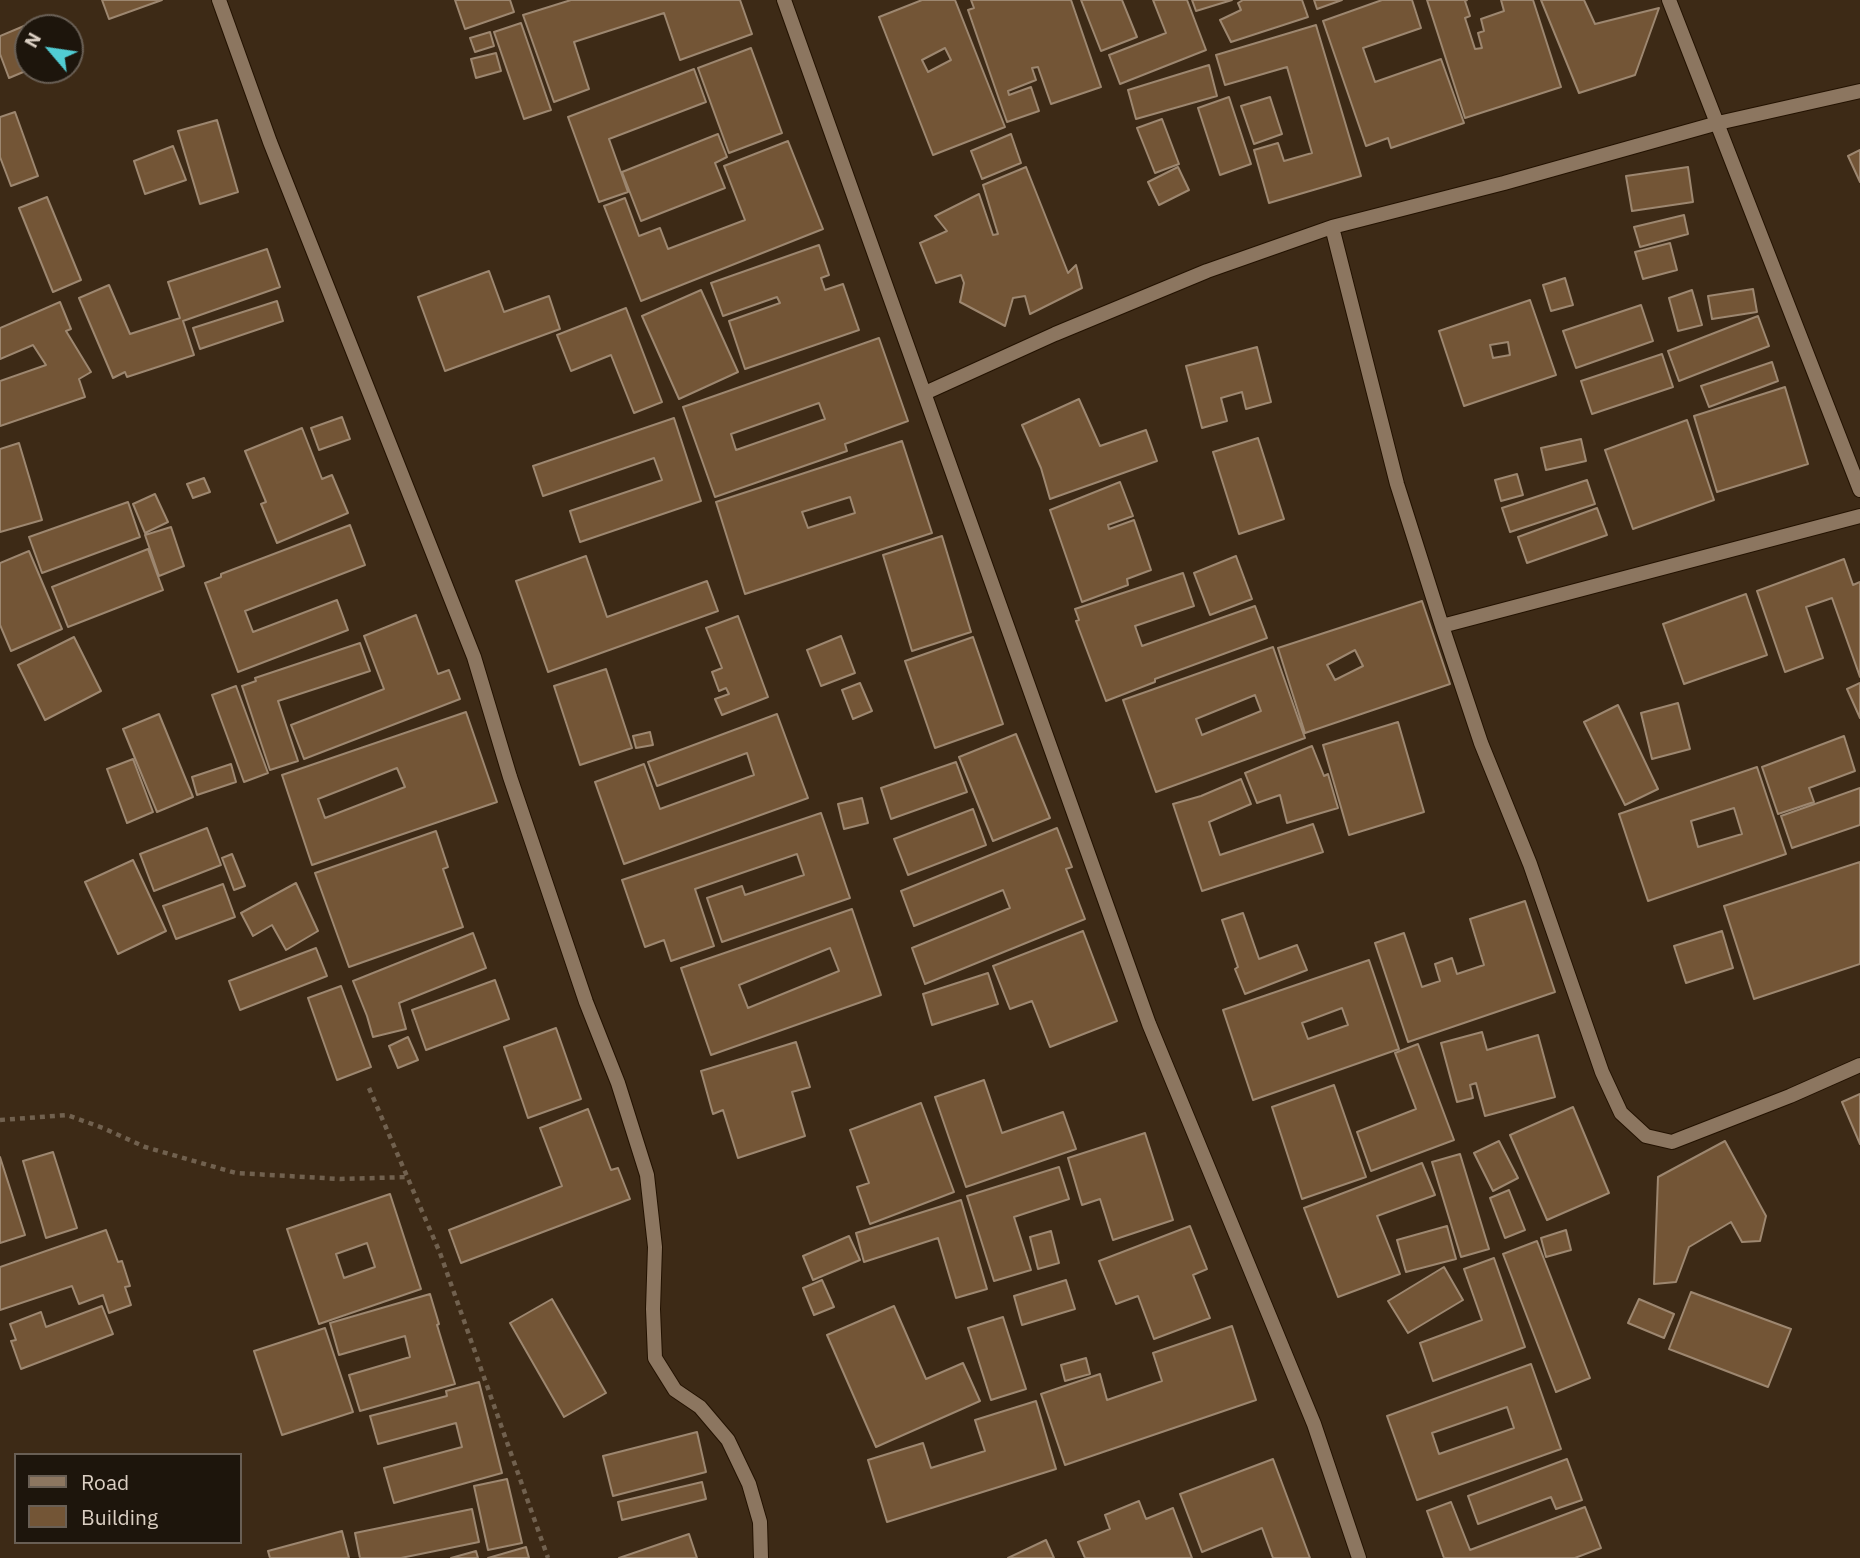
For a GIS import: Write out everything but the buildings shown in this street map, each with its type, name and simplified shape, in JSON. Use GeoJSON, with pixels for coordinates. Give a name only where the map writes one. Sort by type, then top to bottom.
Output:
{"type":"FeatureCollection","features":[{"type":"Feature","properties":{"kind":"street"},"geometry":{"type":"LineString","coordinates":[[219,0],[275,155],[474,657],[510,777],[586,1002],[618,1083],[647,1175],[655,1247],[655,1358],[675,1390],[700,1407],[728,1440],[749,1484],[760,1522],[761,1558]]}},
{"type":"Feature","properties":{"kind":"street"},"geometry":{"type":"LineString","coordinates":[[784,0],[1149,1024],[1314,1424],[1359,1558]]}},
{"type":"Feature","properties":{"kind":"street"},"geometry":{"type":"LineString","coordinates":[[1670,0],[1860,490]]}},
{"type":"Feature","properties":{"kind":"street"},"geometry":{"type":"LineString","coordinates":[[925,393],[1055,334],[1194,276],[1332,227],[1718,123],[1860,91]]}},
{"type":"Feature","properties":{"kind":"street"},"geometry":{"type":"LineString","coordinates":[[1332,227],[1397,484],[1442,626],[1481,743],[1530,864],[1602,1072],[1621,1114],[1646,1136],[1672,1142],[1790,1096],[1860,1065]]}},
{"type":"Feature","properties":{"kind":"street"},"geometry":{"type":"LineString","coordinates":[[1442,626],[1860,516]]}},
{"type":"Feature","properties":{"kind":"path"},"geometry":{"type":"LineString","coordinates":[[369,1087],[468,1329],[548,1558]]}},
{"type":"Feature","properties":{"kind":"path"},"geometry":{"type":"LineString","coordinates":[[0,1120],[67,1115],[84,1119],[145,1147],[236,1173],[340,1179],[408,1177]]}}]}
